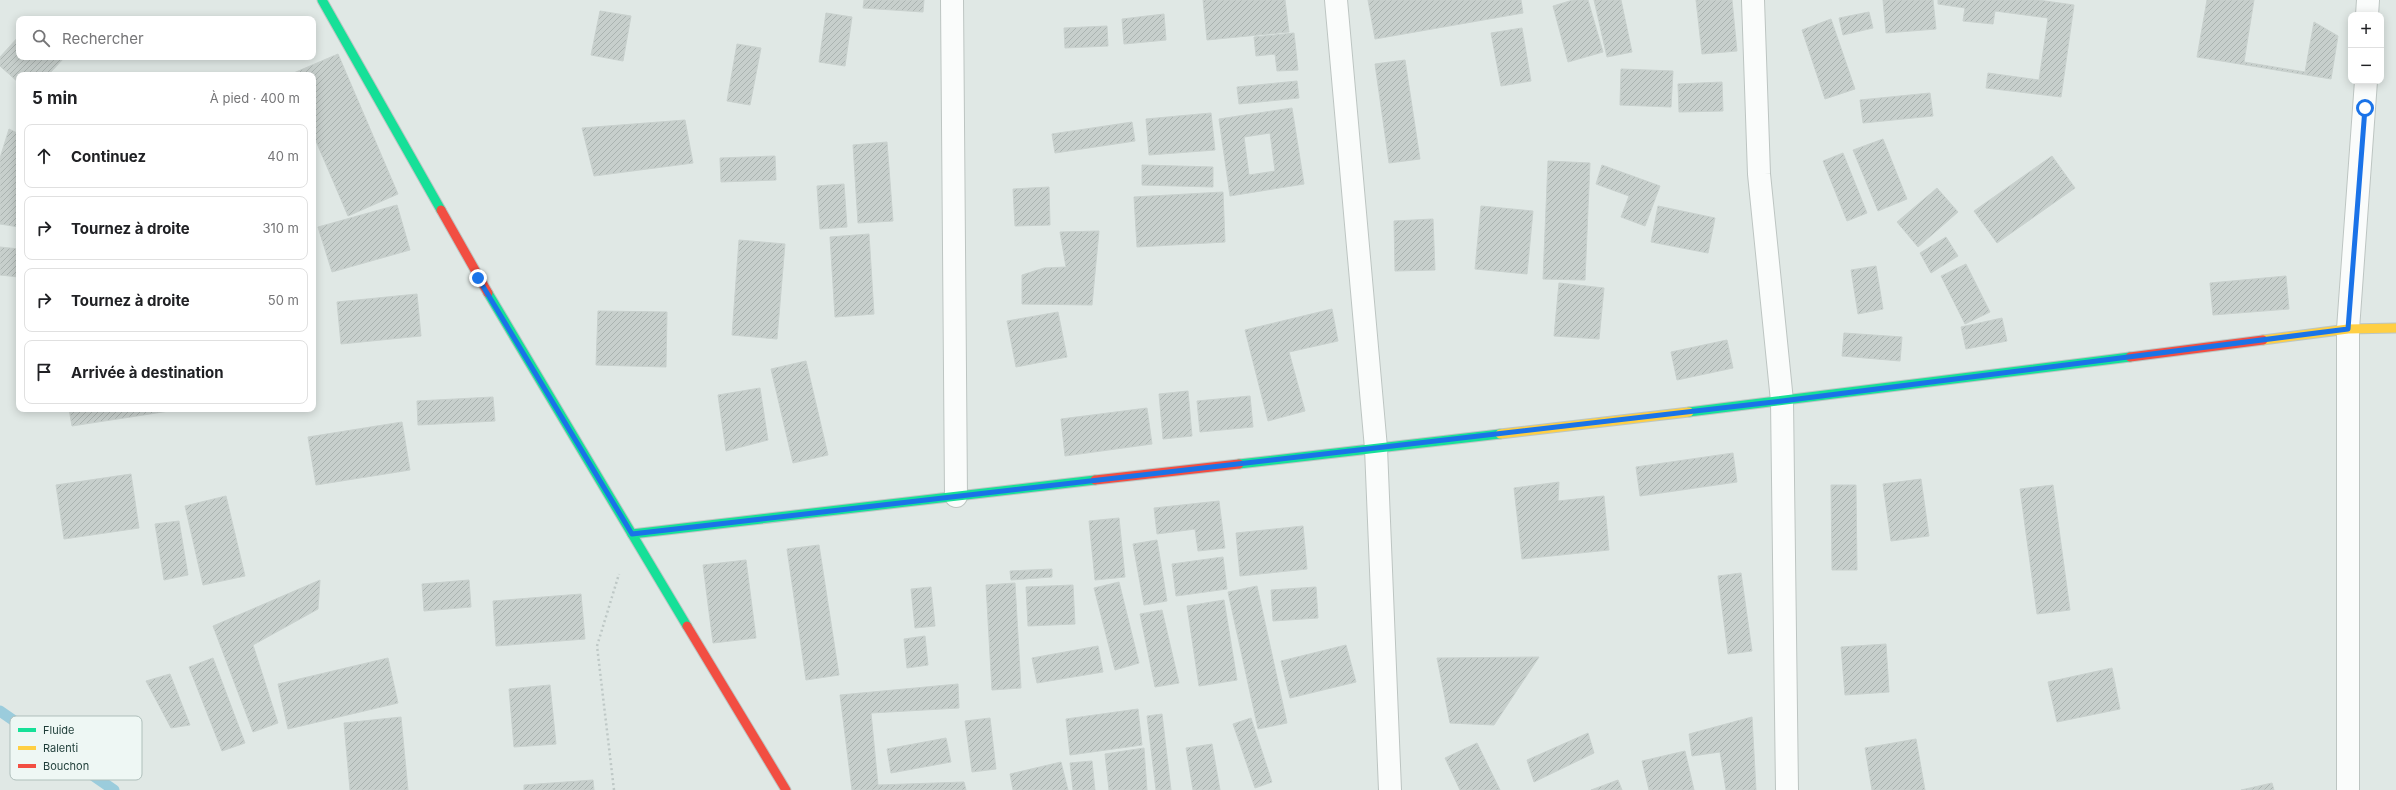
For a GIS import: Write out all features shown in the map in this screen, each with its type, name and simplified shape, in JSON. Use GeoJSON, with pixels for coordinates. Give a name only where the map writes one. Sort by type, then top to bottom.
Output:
{"type":"FeatureCollection","features":[{"type":"Feature","properties":{"kind":"street"},"geometry":{"type":"LineString","coordinates":[[322,0],[478,278],[786,790]]}},
{"type":"Feature","properties":{"kind":"street"},"geometry":{"type":"LineString","coordinates":[[952,0],[956,496]]}},
{"type":"Feature","properties":{"kind":"street"},"geometry":{"type":"LineString","coordinates":[[1336,0],[1376,448],[1390,790]]}},
{"type":"Feature","properties":{"kind":"street"},"geometry":{"type":"LineString","coordinates":[[1753,0],[1759,174],[1782,401],[1788,790]]}},
{"type":"Feature","properties":{"kind":"street"},"geometry":{"type":"LineString","coordinates":[[2367,12],[2368,0]]}},
{"type":"Feature","properties":{"kind":"street"},"geometry":{"type":"LineString","coordinates":[[2348,790],[2348,329],[2366,84]]}},
{"type":"Feature","properties":{"kind":"street"},"geometry":{"type":"LineString","coordinates":[[632,534],[1782,401],[2348,329],[2396,328]]}},
{"type":"Feature","properties":{"kind":"path"},"geometry":{"type":"LineString","coordinates":[[614,790],[598,646],[632,534]]}},
{"type":"Feature","properties":{"kind":"building"},"geometry":{"type":"Polygon","coordinates":[[[864,0],[924,0],[923,12],[863,8],[864,0]]]}},
{"type":"Feature","properties":{"kind":"building"},"geometry":{"type":"Polygon","coordinates":[[[1203,0],[1285,0],[1289,32],[1207,40],[1203,0]]]}},
{"type":"Feature","properties":{"kind":"building"},"geometry":{"type":"Polygon","coordinates":[[[1368,0],[1521,0],[1523,13],[1375,39],[1368,0]]]}},
{"type":"Feature","properties":{"kind":"building"},"geometry":{"type":"Polygon","coordinates":[[[1573,0],[1588,0],[1603,52],[1568,62],[1553,6],[1573,0]]]}},
{"type":"Feature","properties":{"kind":"building"},"geometry":{"type":"Polygon","coordinates":[[[1594,0],[1621,0],[1632,52],[1607,57],[1594,0]]]}},
{"type":"Feature","properties":{"kind":"building"},"geometry":{"type":"Polygon","coordinates":[[[1696,0],[1732,0],[1737,51],[1702,54],[1696,0]]]}},
{"type":"Feature","properties":{"kind":"building"},"geometry":{"type":"Polygon","coordinates":[[[1883,0],[1933,0],[1936,29],[1886,33],[1883,0]]]}},
{"type":"Feature","properties":{"kind":"building"},"geometry":{"type":"Polygon","coordinates":[[[1938,0],[2038,0],[2074,5],[2061,97],[1986,88],[1988,73],[2039,80],[2048,18],[1995,11],[1993,24],[1963,21],[1965,8],[1938,4],[1938,0]]]}},
{"type":"Feature","properties":{"kind":"building"},"geometry":{"type":"Polygon","coordinates":[[[2207,0],[2254,0],[2244,62],[2305,72],[2314,22],[2338,36],[2331,79],[2197,57],[2207,0]]]}},
{"type":"Feature","properties":{"kind":"building"},"geometry":{"type":"Polygon","coordinates":[[[600,11],[631,16],[623,61],[591,55],[600,11]]]}},
{"type":"Feature","properties":{"kind":"building"},"geometry":{"type":"Polygon","coordinates":[[[1869,12],[1873,28],[1843,35],[1839,18],[1869,12]]]}},
{"type":"Feature","properties":{"kind":"building"},"geometry":{"type":"Polygon","coordinates":[[[826,13],[852,17],[845,66],[819,62],[826,13]]]}},
{"type":"Feature","properties":{"kind":"building"},"geometry":{"type":"Polygon","coordinates":[[[1164,14],[1166,40],[1124,44],[1122,19],[1164,14]]]}},
{"type":"Feature","properties":{"kind":"building"},"geometry":{"type":"Polygon","coordinates":[[[1831,19],[1855,89],[1825,99],[1802,30],[1831,19]]]}},
{"type":"Feature","properties":{"kind":"building"},"geometry":{"type":"Polygon","coordinates":[[[1107,26],[1108,46],[1065,48],[1064,28],[1107,26]]]}},
{"type":"Feature","properties":{"kind":"building"},"geometry":{"type":"Polygon","coordinates":[[[1522,28],[1531,81],[1501,86],[1491,33],[1522,28]]]}},
{"type":"Feature","properties":{"kind":"building"},"geometry":{"type":"Polygon","coordinates":[[[1294,33],[1298,70],[1277,71],[1275,54],[1256,56],[1254,37],[1294,33]]]}},
{"type":"Feature","properties":{"kind":"building"},"geometry":{"type":"Polygon","coordinates":[[[16,39],[16,60],[62,60],[51,72],[16,72],[16,80],[0,66],[0,57],[16,39]]]}},
{"type":"Feature","properties":{"kind":"building"},"geometry":{"type":"Polygon","coordinates":[[[737,44],[761,48],[750,105],[727,101],[737,44]]]}},
{"type":"Feature","properties":{"kind":"building"},"geometry":{"type":"Polygon","coordinates":[[[338,54],[398,194],[348,216],[316,141],[316,72],[296,72],[338,54]]]}},
{"type":"Feature","properties":{"kind":"building"},"geometry":{"type":"Polygon","coordinates":[[[1405,60],[1420,159],[1389,163],[1375,64],[1405,60]]]}},
{"type":"Feature","properties":{"kind":"building"},"geometry":{"type":"Polygon","coordinates":[[[1621,69],[1673,71],[1671,107],[1620,105],[1621,69]]]}},
{"type":"Feature","properties":{"kind":"building"},"geometry":{"type":"Polygon","coordinates":[[[1297,81],[1299,98],[1239,104],[1237,87],[1297,81]]]}},
{"type":"Feature","properties":{"kind":"building"},"geometry":{"type":"Polygon","coordinates":[[[1722,82],[1723,111],[1679,112],[1678,84],[1722,82]]]}},
{"type":"Feature","properties":{"kind":"building"},"geometry":{"type":"Polygon","coordinates":[[[1930,93],[1933,116],[1863,123],[1860,100],[1930,93]]]}},
{"type":"Feature","properties":{"kind":"building"},"geometry":{"type":"Polygon","coordinates":[[[1292,108],[1304,184],[1230,196],[1219,119],[1292,108]],[[1270,133],[1244,137],[1249,175],[1275,171],[1270,133]]]}},
{"type":"Feature","properties":{"kind":"building"},"geometry":{"type":"Polygon","coordinates":[[[1211,113],[1215,150],[1149,155],[1146,119],[1211,113]]]}},
{"type":"Feature","properties":{"kind":"building"},"geometry":{"type":"Polygon","coordinates":[[[685,120],[693,163],[594,176],[582,128],[685,120]]]}},
{"type":"Feature","properties":{"kind":"building"},"geometry":{"type":"Polygon","coordinates":[[[1132,122],[1135,141],[1055,153],[1052,134],[1132,122]]]}},
{"type":"Feature","properties":{"kind":"building"},"geometry":{"type":"Polygon","coordinates":[[[9,129],[16,132],[16,227],[0,224],[0,158],[9,129]]]}},
{"type":"Feature","properties":{"kind":"building"},"geometry":{"type":"Polygon","coordinates":[[[1883,139],[1907,199],[1878,211],[1853,150],[1883,139]]]}},
{"type":"Feature","properties":{"kind":"building"},"geometry":{"type":"Polygon","coordinates":[[[887,142],[893,221],[858,223],[853,145],[887,142]]]}},
{"type":"Feature","properties":{"kind":"building"},"geometry":{"type":"Polygon","coordinates":[[[1843,153],[1867,213],[1847,221],[1823,161],[1843,153]]]}},
{"type":"Feature","properties":{"kind":"building"},"geometry":{"type":"Polygon","coordinates":[[[775,156],[776,180],[721,182],[720,158],[775,156]]]}},
{"type":"Feature","properties":{"kind":"building"},"geometry":{"type":"Polygon","coordinates":[[[2052,156],[2075,188],[1997,243],[1974,211],[2052,156]]]}},
{"type":"Feature","properties":{"kind":"building"},"geometry":{"type":"Polygon","coordinates":[[[1548,161],[1590,163],[1585,280],[1543,279],[1548,161]]]}},
{"type":"Feature","properties":{"kind":"building"},"geometry":{"type":"Polygon","coordinates":[[[1142,165],[1213,167],[1213,187],[1142,185],[1142,165]]]}},
{"type":"Feature","properties":{"kind":"building"},"geometry":{"type":"Polygon","coordinates":[[[1602,165],[1660,186],[1645,226],[1621,217],[1629,196],[1596,184],[1602,165]]]}},
{"type":"Feature","properties":{"kind":"building"},"geometry":{"type":"Polygon","coordinates":[[[844,184],[847,227],[820,229],[817,186],[844,184]]]}},
{"type":"Feature","properties":{"kind":"building"},"geometry":{"type":"Polygon","coordinates":[[[1049,187],[1050,225],[1015,226],[1013,189],[1049,187]]]}},
{"type":"Feature","properties":{"kind":"building"},"geometry":{"type":"Polygon","coordinates":[[[1937,188],[1958,212],[1918,247],[1897,222],[1937,188]]]}},
{"type":"Feature","properties":{"kind":"building"},"geometry":{"type":"Polygon","coordinates":[[[1223,192],[1225,242],[1137,247],[1134,197],[1223,192]]]}},
{"type":"Feature","properties":{"kind":"building"},"geometry":{"type":"Polygon","coordinates":[[[397,205],[410,250],[332,272],[318,227],[397,205]]]}},
{"type":"Feature","properties":{"kind":"building"},"geometry":{"type":"Polygon","coordinates":[[[1481,206],[1533,211],[1527,274],[1475,269],[1481,206]]]}},
{"type":"Feature","properties":{"kind":"building"},"geometry":{"type":"Polygon","coordinates":[[[1658,206],[1715,218],[1708,253],[1651,242],[1658,206]]]}},
{"type":"Feature","properties":{"kind":"building"},"geometry":{"type":"Polygon","coordinates":[[[1433,219],[1435,270],[1395,271],[1394,221],[1433,219]]]}},
{"type":"Feature","properties":{"kind":"building"},"geometry":{"type":"Polygon","coordinates":[[[1099,231],[1092,305],[1022,304],[1022,275],[1044,268],[1066,267],[1060,232],[1099,231]]]}},
{"type":"Feature","properties":{"kind":"building"},"geometry":{"type":"Polygon","coordinates":[[[869,234],[874,314],[835,317],[830,237],[869,234]]]}},
{"type":"Feature","properties":{"kind":"building"},"geometry":{"type":"Polygon","coordinates":[[[1946,237],[1958,256],[1931,273],[1920,253],[1946,237]]]}},
{"type":"Feature","properties":{"kind":"building"},"geometry":{"type":"Polygon","coordinates":[[[739,240],[785,244],[777,339],[732,335],[739,240]]]}},
{"type":"Feature","properties":{"kind":"building"},"geometry":{"type":"Polygon","coordinates":[[[0,247],[16,249],[16,277],[0,275],[0,247]]]}},
{"type":"Feature","properties":{"kind":"building"},"geometry":{"type":"Polygon","coordinates":[[[1966,264],[1990,312],[1965,324],[1941,276],[1966,264]]]}},
{"type":"Feature","properties":{"kind":"building"},"geometry":{"type":"Polygon","coordinates":[[[1876,266],[1883,309],[1858,314],[1851,270],[1876,266]]]}},
{"type":"Feature","properties":{"kind":"building"},"geometry":{"type":"Polygon","coordinates":[[[2286,276],[2289,309],[2213,315],[2210,283],[2286,276]]]}},
{"type":"Feature","properties":{"kind":"building"},"geometry":{"type":"Polygon","coordinates":[[[1559,283],[1604,288],[1599,339],[1554,336],[1559,283]]]}},
{"type":"Feature","properties":{"kind":"building"},"geometry":{"type":"Polygon","coordinates":[[[417,294],[421,336],[341,344],[337,302],[417,294]]]}},
{"type":"Feature","properties":{"kind":"building"},"geometry":{"type":"Polygon","coordinates":[[[1332,309],[1338,341],[1289,352],[1305,411],[1268,421],[1245,330],[1332,309]]]}},
{"type":"Feature","properties":{"kind":"building"},"geometry":{"type":"Polygon","coordinates":[[[598,311],[667,312],[666,367],[596,365],[598,311]]]}},
{"type":"Feature","properties":{"kind":"building"},"geometry":{"type":"Polygon","coordinates":[[[1058,312],[1067,357],[1016,367],[1007,321],[1058,312]]]}},
{"type":"Feature","properties":{"kind":"building"},"geometry":{"type":"Polygon","coordinates":[[[2002,318],[2007,341],[1966,349],[1961,327],[2002,318]]]}},
{"type":"Feature","properties":{"kind":"building"},"geometry":{"type":"Polygon","coordinates":[[[1844,333],[1902,337],[1900,361],[1842,356],[1844,333]]]}},
{"type":"Feature","properties":{"kind":"building"},"geometry":{"type":"Polygon","coordinates":[[[1727,340],[1733,368],[1677,380],[1671,352],[1727,340]]]}},
{"type":"Feature","properties":{"kind":"building"},"geometry":{"type":"Polygon","coordinates":[[[806,361],[828,455],[793,463],[771,369],[806,361]]]}},
{"type":"Feature","properties":{"kind":"building"},"geometry":{"type":"Polygon","coordinates":[[[760,388],[768,440],[726,451],[718,395],[760,388]]]}},
{"type":"Feature","properties":{"kind":"building"},"geometry":{"type":"Polygon","coordinates":[[[1188,391],[1192,436],[1163,439],[1159,394],[1188,391]]]}},
{"type":"Feature","properties":{"kind":"building"},"geometry":{"type":"Polygon","coordinates":[[[1250,396],[1253,427],[1200,432],[1197,401],[1250,396]]]}},
{"type":"Feature","properties":{"kind":"building"},"geometry":{"type":"Polygon","coordinates":[[[493,397],[495,421],[418,425],[417,401],[493,397]]]}},
{"type":"Feature","properties":{"kind":"building"},"geometry":{"type":"Polygon","coordinates":[[[1147,408],[1152,444],[1065,456],[1061,419],[1147,408]]]}},
{"type":"Feature","properties":{"kind":"building"},"geometry":{"type":"Polygon","coordinates":[[[70,412],[163,412],[72,426],[70,412]]]}},
{"type":"Feature","properties":{"kind":"building"},"geometry":{"type":"Polygon","coordinates":[[[402,422],[410,470],[316,485],[308,437],[402,422]]]}},
{"type":"Feature","properties":{"kind":"building"},"geometry":{"type":"Polygon","coordinates":[[[1733,453],[1737,482],[1640,496],[1636,467],[1733,453]]]}},
{"type":"Feature","properties":{"kind":"building"},"geometry":{"type":"Polygon","coordinates":[[[131,474],[139,528],[64,539],[56,485],[131,474]]]}},
{"type":"Feature","properties":{"kind":"building"},"geometry":{"type":"Polygon","coordinates":[[[1921,479],[1929,536],[1891,541],[1883,484],[1921,479]]]}},
{"type":"Feature","properties":{"kind":"building"},"geometry":{"type":"Polygon","coordinates":[[[1559,482],[1558,501],[1604,496],[1609,550],[1522,559],[1514,488],[1559,482]]]}},
{"type":"Feature","properties":{"kind":"building"},"geometry":{"type":"Polygon","coordinates":[[[1831,485],[1856,485],[1857,570],[1832,570],[1831,485]]]}},
{"type":"Feature","properties":{"kind":"building"},"geometry":{"type":"Polygon","coordinates":[[[2053,485],[2070,610],[2037,614],[2020,489],[2053,485]]]}},
{"type":"Feature","properties":{"kind":"building"},"geometry":{"type":"Polygon","coordinates":[[[226,496],[245,576],[203,585],[185,506],[226,496]]]}},
{"type":"Feature","properties":{"kind":"building"},"geometry":{"type":"Polygon","coordinates":[[[1219,501],[1225,548],[1198,551],[1195,529],[1157,534],[1154,508],[1219,501]]]}},
{"type":"Feature","properties":{"kind":"building"},"geometry":{"type":"Polygon","coordinates":[[[1119,518],[1125,577],[1095,580],[1089,521],[1119,518]]]}},
{"type":"Feature","properties":{"kind":"building"},"geometry":{"type":"Polygon","coordinates":[[[179,521],[188,575],[164,580],[155,524],[179,521]]]}},
{"type":"Feature","properties":{"kind":"building"},"geometry":{"type":"Polygon","coordinates":[[[1303,526],[1307,569],[1240,576],[1236,533],[1303,526]]]}},
{"type":"Feature","properties":{"kind":"building"},"geometry":{"type":"Polygon","coordinates":[[[1157,540],[1167,601],[1144,605],[1133,544],[1157,540]]]}},
{"type":"Feature","properties":{"kind":"building"},"geometry":{"type":"Polygon","coordinates":[[[819,545],[839,675],[806,680],[787,549],[819,545]]]}},
{"type":"Feature","properties":{"kind":"building"},"geometry":{"type":"Polygon","coordinates":[[[1223,557],[1227,589],[1176,596],[1172,564],[1223,557]]]}},
{"type":"Feature","properties":{"kind":"building"},"geometry":{"type":"Polygon","coordinates":[[[746,560],[756,638],[713,643],[703,565],[746,560]]]}},
{"type":"Feature","properties":{"kind":"building"},"geometry":{"type":"Polygon","coordinates":[[[1052,569],[1052,577],[1011,580],[1010,571],[1052,569]]]}},
{"type":"Feature","properties":{"kind":"building"},"geometry":{"type":"Polygon","coordinates":[[[1741,573],[1752,651],[1728,654],[1718,576],[1741,573]]]}},
{"type":"Feature","properties":{"kind":"building"},"geometry":{"type":"Polygon","coordinates":[[[320,580],[318,609],[253,645],[278,723],[253,732],[213,626],[320,580]]]}},
{"type":"Feature","properties":{"kind":"building"},"geometry":{"type":"Polygon","coordinates":[[[469,580],[471,607],[424,611],[422,584],[469,580]]]}},
{"type":"Feature","properties":{"kind":"building"},"geometry":{"type":"Polygon","coordinates":[[[1119,582],[1139,663],[1115,670],[1094,588],[1119,582]]]}},
{"type":"Feature","properties":{"kind":"building"},"geometry":{"type":"Polygon","coordinates":[[[1015,583],[1021,688],[992,690],[986,585],[1015,583]]]}},
{"type":"Feature","properties":{"kind":"building"},"geometry":{"type":"Polygon","coordinates":[[[1073,585],[1075,624],[1028,626],[1026,587],[1073,585]]]}},
{"type":"Feature","properties":{"kind":"building"},"geometry":{"type":"Polygon","coordinates":[[[1257,586],[1287,723],[1258,729],[1228,592],[1257,586]]]}},
{"type":"Feature","properties":{"kind":"building"},"geometry":{"type":"Polygon","coordinates":[[[931,587],[935,626],[915,628],[911,589],[931,587]]]}},
{"type":"Feature","properties":{"kind":"building"},"geometry":{"type":"Polygon","coordinates":[[[1316,587],[1318,618],[1273,621],[1271,590],[1316,587]]]}},
{"type":"Feature","properties":{"kind":"building"},"geometry":{"type":"Polygon","coordinates":[[[581,594],[585,639],[496,646],[493,601],[581,594]]]}},
{"type":"Feature","properties":{"kind":"building"},"geometry":{"type":"Polygon","coordinates":[[[1224,600],[1237,680],[1199,686],[1187,606],[1224,600]]]}},
{"type":"Feature","properties":{"kind":"building"},"geometry":{"type":"Polygon","coordinates":[[[1162,610],[1179,683],[1155,687],[1140,614],[1162,610]]]}},
{"type":"Feature","properties":{"kind":"building"},"geometry":{"type":"Polygon","coordinates":[[[925,636],[928,665],[907,668],[904,639],[925,636]]]}},
{"type":"Feature","properties":{"kind":"building"},"geometry":{"type":"Polygon","coordinates":[[[1886,644],[1889,692],[1845,695],[1841,647],[1886,644]]]}},
{"type":"Feature","properties":{"kind":"building"},"geometry":{"type":"Polygon","coordinates":[[[1346,645],[1356,682],[1290,698],[1281,661],[1346,645]]]}},
{"type":"Feature","properties":{"kind":"building"},"geometry":{"type":"Polygon","coordinates":[[[1098,646],[1103,672],[1037,683],[1032,658],[1098,646]]]}},
{"type":"Feature","properties":{"kind":"building"},"geometry":{"type":"Polygon","coordinates":[[[1539,657],[1494,725],[1450,723],[1437,658],[1539,657]]]}},
{"type":"Feature","properties":{"kind":"building"},"geometry":{"type":"Polygon","coordinates":[[[213,658],[245,743],[222,751],[189,667],[213,658]]]}},
{"type":"Feature","properties":{"kind":"building"},"geometry":{"type":"Polygon","coordinates":[[[388,658],[398,703],[288,729],[278,684],[388,658]]]}},
{"type":"Feature","properties":{"kind":"building"},"geometry":{"type":"Polygon","coordinates":[[[2112,668],[2120,709],[2057,722],[2048,682],[2112,668]]]}},
{"type":"Feature","properties":{"kind":"building"},"geometry":{"type":"Polygon","coordinates":[[[170,674],[190,725],[171,728],[146,681],[170,674]]]}},
{"type":"Feature","properties":{"kind":"building"},"geometry":{"type":"Polygon","coordinates":[[[958,684],[959,708],[871,713],[878,785],[964,782],[966,790],[852,790],[840,695],[958,684]]]}},
{"type":"Feature","properties":{"kind":"building"},"geometry":{"type":"Polygon","coordinates":[[[550,685],[556,744],[514,747],[509,689],[550,685]]]}},
{"type":"Feature","properties":{"kind":"building"},"geometry":{"type":"Polygon","coordinates":[[[1138,709],[1142,745],[1070,755],[1066,719],[1138,709]]]}},
{"type":"Feature","properties":{"kind":"building"},"geometry":{"type":"Polygon","coordinates":[[[1162,714],[1171,790],[1156,790],[1147,716],[1162,714]]]}},
{"type":"Feature","properties":{"kind":"building"},"geometry":{"type":"Polygon","coordinates":[[[401,717],[408,790],[350,790],[344,723],[401,717]]]}},
{"type":"Feature","properties":{"kind":"building"},"geometry":{"type":"Polygon","coordinates":[[[1752,717],[1756,790],[1726,790],[1720,752],[1692,756],[1689,734],[1752,717]]]}},
{"type":"Feature","properties":{"kind":"building"},"geometry":{"type":"Polygon","coordinates":[[[990,718],[996,769],[972,772],[965,721],[990,718]]]}},
{"type":"Feature","properties":{"kind":"building"},"geometry":{"type":"Polygon","coordinates":[[[1251,718],[1272,782],[1255,788],[1233,724],[1251,718]]]}},
{"type":"Feature","properties":{"kind":"building"},"geometry":{"type":"Polygon","coordinates":[[[1588,733],[1594,753],[1534,782],[1527,760],[1588,733]]]}},
{"type":"Feature","properties":{"kind":"building"},"geometry":{"type":"Polygon","coordinates":[[[946,738],[951,762],[891,773],[887,749],[946,738]]]}},
{"type":"Feature","properties":{"kind":"building"},"geometry":{"type":"Polygon","coordinates":[[[1916,739],[1925,790],[1872,790],[1865,748],[1916,739]]]}},
{"type":"Feature","properties":{"kind":"building"},"geometry":{"type":"Polygon","coordinates":[[[1477,743],[1500,790],[1460,790],[1445,758],[1477,743]]]}},
{"type":"Feature","properties":{"kind":"building"},"geometry":{"type":"Polygon","coordinates":[[[1212,744],[1220,790],[1193,790],[1186,748],[1212,744]]]}},
{"type":"Feature","properties":{"kind":"building"},"geometry":{"type":"Polygon","coordinates":[[[1144,748],[1147,790],[1109,790],[1105,754],[1144,748]]]}},
{"type":"Feature","properties":{"kind":"building"},"geometry":{"type":"Polygon","coordinates":[[[1685,751],[1694,790],[1649,790],[1642,761],[1685,751]]]}},
{"type":"Feature","properties":{"kind":"building"},"geometry":{"type":"Polygon","coordinates":[[[1092,761],[1095,790],[1073,790],[1070,763],[1092,761]]]}},
{"type":"Feature","properties":{"kind":"building"},"geometry":{"type":"Polygon","coordinates":[[[1061,762],[1068,790],[1013,790],[1010,774],[1061,762]]]}},
{"type":"Feature","properties":{"kind":"building"},"geometry":{"type":"Polygon","coordinates":[[[593,780],[594,790],[524,790],[524,785],[593,780]]]}},
{"type":"Feature","properties":{"kind":"building"},"geometry":{"type":"Polygon","coordinates":[[[1618,780],[1622,790],[1591,790],[1618,780]]]}},
{"type":"Feature","properties":{"kind":"building"},"geometry":{"type":"Polygon","coordinates":[[[2272,783],[2274,790],[2241,790],[2272,783]]]}},
{"type":"Feature","properties":{"kind":"waterway"},"geometry":{"type":"LineString","coordinates":[[0,711],[10,718]]}},
{"type":"Feature","properties":{"kind":"waterway"},"geometry":{"type":"LineString","coordinates":[[100,780],[114,790]]}},
{"type":"Feature","properties":{"kind":"traffic: fast"},"geometry":{"type":"LineString","coordinates":[[322,0],[441,210]]}},
{"type":"Feature","properties":{"kind":"traffic: fast"},"geometry":{"type":"LineString","coordinates":[[488,293],[687,626]]}},
{"type":"Feature","properties":{"kind":"traffic: fast"},"geometry":{"type":"LineString","coordinates":[[1689,412],[2130,357]]}},
{"type":"Feature","properties":{"kind":"traffic: fast"},"geometry":{"type":"LineString","coordinates":[[1239,464],[1500,434]]}},
{"type":"Feature","properties":{"kind":"traffic: fast"},"geometry":{"type":"LineString","coordinates":[[632,534],[1095,480]]}},
{"type":"Feature","properties":{"kind":"traffic: slow"},"geometry":{"type":"LineString","coordinates":[[2263,340],[2348,329],[2396,328]]}},
{"type":"Feature","properties":{"kind":"traffic: slow"},"geometry":{"type":"LineString","coordinates":[[1500,434],[1689,412]]}},
{"type":"Feature","properties":{"kind":"traffic: jam"},"geometry":{"type":"LineString","coordinates":[[441,210],[488,293]]}},
{"type":"Feature","properties":{"kind":"traffic: jam"},"geometry":{"type":"LineString","coordinates":[[2130,357],[2263,340]]}},
{"type":"Feature","properties":{"kind":"traffic: jam"},"geometry":{"type":"LineString","coordinates":[[1095,480],[1239,464]]}},
{"type":"Feature","properties":{"kind":"traffic: jam"},"geometry":{"type":"LineString","coordinates":[[687,626],[786,790]]}},
{"type":"Feature","properties":{"kind":"route"},"geometry":{"type":"LineString","coordinates":[[478,278],[632,534],[1782,401],[2348,329],[2365,108]]}}]}
